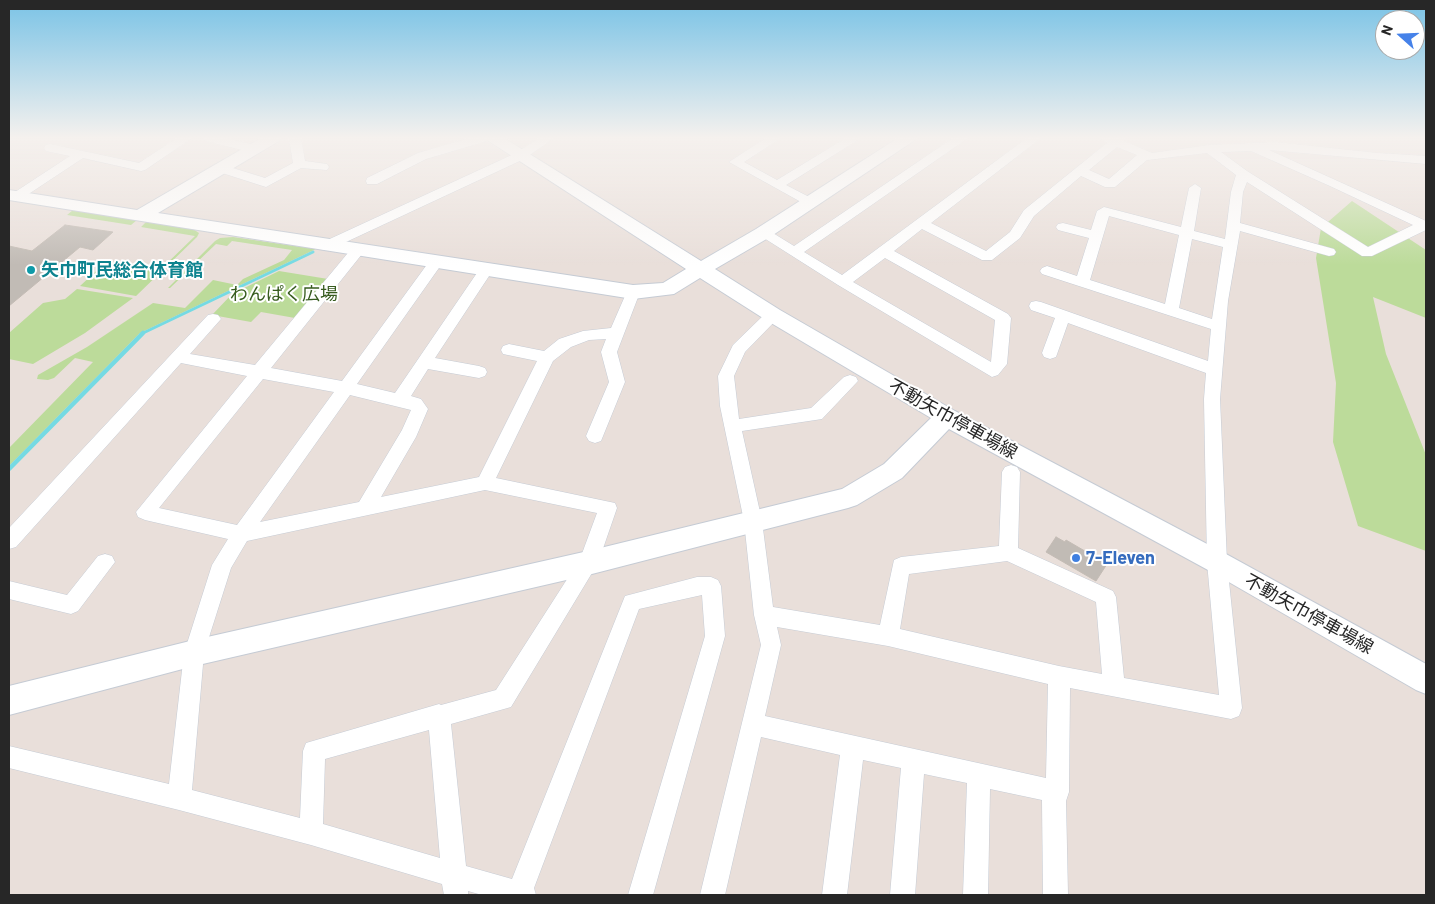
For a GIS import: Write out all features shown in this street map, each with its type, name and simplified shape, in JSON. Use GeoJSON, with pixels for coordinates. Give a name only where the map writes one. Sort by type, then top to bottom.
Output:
{"type":"FeatureCollection","features":[{"type":"Feature","properties":{"kind":"street"},"geometry":{"type":"LineString","coordinates":[[12,195],[37,180]]}},
{"type":"Feature","properties":{"kind":"street"},"geometry":{"type":"LineString","coordinates":[[140,216],[200,180]]}},
{"type":"Feature","properties":{"kind":"street"},"geometry":{"type":"LineString","coordinates":[[257,180],[266,183],[271,180]]}},
{"type":"Feature","properties":{"kind":"street"},"geometry":{"type":"LineString","coordinates":[[326,246],[468,180]]}},
{"type":"Feature","properties":{"kind":"street","name":"不動矢巾停車場線"},"geometry":{"type":"LineString","coordinates":[[559,180],[773,315],[947,417],[1217,562],[1426,680]]}},
{"type":"Feature","properties":{"kind":"street"},"geometry":{"type":"LineString","coordinates":[[767,180],[810,203]]}},
{"type":"Feature","properties":{"kind":"street"},"geometry":{"type":"LineString","coordinates":[[777,186],[786,180]]}},
{"type":"Feature","properties":{"kind":"street"},"geometry":{"type":"LineString","coordinates":[[12,195],[357,251],[633,292],[667,289],[763,233],[845,180]]}},
{"type":"Feature","properties":{"kind":"street"},"geometry":{"type":"LineString","coordinates":[[795,252],[900,180]]}},
{"type":"Feature","properties":{"kind":"street"},"geometry":{"type":"LineString","coordinates":[[843,282],[978,180]]}},
{"type":"Feature","properties":{"kind":"street"},"geometry":{"type":"LineString","coordinates":[[921,223],[987,257],[1016,235],[1029,213],[1069,180]]}},
{"type":"Feature","properties":{"kind":"street"},"geometry":{"type":"LineString","coordinates":[[1101,180],[1110,184],[1114,180]]}},
{"type":"Feature","properties":{"kind":"street"},"geometry":{"type":"LineString","coordinates":[[764,615],[888,636],[1059,676],[1231,708],[1217,562],[1212,400],[1221,301],[1231,245],[1237,192],[1241,180]]}},
{"type":"Feature","properties":{"kind":"street"},"geometry":{"type":"LineString","coordinates":[[1253,180],[1367,253],[1425,226]]}},
{"type":"Feature","properties":{"kind":"street"},"geometry":{"type":"LineString","coordinates":[[1328,180],[1425,226]]}},
{"type":"Feature","properties":{"kind":"street"},"geometry":{"type":"LineString","coordinates":[[1171,311],[1195,188]]}},
{"type":"Feature","properties":{"kind":"street"},"geometry":{"type":"LineString","coordinates":[[1082,282],[1104,211],[1231,245]]}},
{"type":"Feature","properties":{"kind":"street"},"geometry":{"type":"LineString","coordinates":[[1234,224],[1329,252]]}},
{"type":"Feature","properties":{"kind":"street"},"geometry":{"type":"LineString","coordinates":[[1063,227],[1096,236]]}},
{"type":"Feature","properties":{"kind":"street"},"geometry":{"type":"LineString","coordinates":[[763,233],[992,370],[999,364],[1003,318],[884,251]]}},
{"type":"Feature","properties":{"kind":"street"},"geometry":{"type":"LineString","coordinates":[[311,834],[314,751],[503,698],[588,563],[608,508],[485,483],[241,534],[144,512],[357,251]]}},
{"type":"Feature","properties":{"kind":"street"},"geometry":{"type":"LineString","coordinates":[[179,798],[194,653],[222,565],[241,534],[436,262]]}},
{"type":"Feature","properties":{"kind":"street"},"geometry":{"type":"LineString","coordinates":[[399,400],[486,270]]}},
{"type":"Feature","properties":{"kind":"street"},"geometry":{"type":"LineString","coordinates":[[1047,271],[1220,327]]}},
{"type":"Feature","properties":{"kind":"street"},"geometry":{"type":"LineString","coordinates":[[595,436],[617,382],[610,352],[633,292]]}},
{"type":"Feature","properties":{"kind":"street"},"geometry":{"type":"LineString","coordinates":[[1036,306],[1215,370]]}},
{"type":"Feature","properties":{"kind":"street"},"geometry":{"type":"LineString","coordinates":[[712,895],[771,645],[764,615],[754,521],[728,406],[726,376],[739,349],[773,315]]}},
{"type":"Feature","properties":{"kind":"street"},"geometry":{"type":"LineString","coordinates":[[1050,352],[1063,316]]}},
{"type":"Feature","properties":{"kind":"street"},"geometry":{"type":"LineString","coordinates":[[9,541],[213,318]]}},
{"type":"Feature","properties":{"kind":"street"},"geometry":{"type":"LineString","coordinates":[[485,483],[547,357],[565,343],[588,335],[617,333]]}},
{"type":"Feature","properties":{"kind":"street"},"geometry":{"type":"LineString","coordinates":[[509,350],[547,357]]}},
{"type":"Feature","properties":{"kind":"street"},"geometry":{"type":"LineString","coordinates":[[177,357],[346,388],[415,403],[420,409],[410,432],[365,508]]}},
{"type":"Feature","properties":{"kind":"street"},"geometry":{"type":"LineString","coordinates":[[424,362],[479,372]]}},
{"type":"Feature","properties":{"kind":"street"},"geometry":{"type":"LineString","coordinates":[[733,426],[816,414],[850,381]]}},
{"type":"Feature","properties":{"kind":"street"},"geometry":{"type":"LineString","coordinates":[[9,701],[194,653],[588,563],[848,498],[893,471],[947,417]]}},
{"type":"Feature","properties":{"kind":"street"},"geometry":{"type":"LineString","coordinates":[[1008,553],[1010,472]]}},
{"type":"Feature","properties":{"kind":"street"},"geometry":{"type":"LineString","coordinates":[[888,636],[901,566],[1008,553],[1106,597],[1114,686]]}},
{"type":"Feature","properties":{"kind":"street"},"geometry":{"type":"LineString","coordinates":[[9,590],[71,605],[105,562]]}},
{"type":"Feature","properties":{"kind":"street"},"geometry":{"type":"LineString","coordinates":[[9,757],[179,798],[311,834],[455,886],[522,894],[632,602],[697,586],[711,586],[716,636],[641,895]]}},
{"type":"Feature","properties":{"kind":"street"},"geometry":{"type":"LineString","coordinates":[[1056,895],[1054,801],[1057,792],[1059,676]]}},
{"type":"Feature","properties":{"kind":"street"},"geometry":{"type":"LineString","coordinates":[[439,715],[455,886]]}},
{"type":"Feature","properties":{"kind":"street"},"geometry":{"type":"LineString","coordinates":[[753,724],[1057,792]]}},
{"type":"Feature","properties":{"kind":"street"},"geometry":{"type":"LineString","coordinates":[[834,895],[853,745]]}},
{"type":"Feature","properties":{"kind":"street"},"geometry":{"type":"LineString","coordinates":[[902,895],[913,761]]}},
{"type":"Feature","properties":{"kind":"street"},"geometry":{"type":"LineString","coordinates":[[975,895],[979,774]]}},
{"type":"Feature","properties":{"kind":"green space"},"geometry":{"type":"Polygon","coordinates":[[[1352,201],[1426,250],[1426,318],[1373,297],[1386,354],[1426,455],[1426,551],[1358,526],[1333,442],[1336,383],[1316,258],[1321,228],[1352,201]]]}},
{"type":"Feature","properties":{"kind":"green space"},"geometry":{"type":"Polygon","coordinates":[[[73,210],[137,220],[131,225],[67,215],[73,210]]]}},
{"type":"Feature","properties":{"kind":"green space"},"geometry":{"type":"Polygon","coordinates":[[[147,221],[193,229],[199,233],[136,296],[80,286],[107,261],[160,270],[195,236],[141,227],[147,221]]]}},
{"type":"Feature","properties":{"kind":"green space"},"geometry":{"type":"Polygon","coordinates":[[[233,237],[316,249],[140,333],[9,466],[9,448],[93,362],[75,358],[54,378],[48,380],[37,379],[38,375],[87,347],[153,303],[185,308],[213,280],[237,285],[243,279],[284,260],[292,250],[232,241],[227,246],[216,244],[168,288],[215,241],[220,238],[233,237]]]}},
{"type":"Feature","properties":{"kind":"green space","name":"わんぱく広場"},"geometry":{"type":"Polygon","coordinates":[[[279,271],[328,279],[295,318],[261,312],[251,322],[212,315],[232,294],[279,271]]]}},
{"type":"Feature","properties":{"kind":"green space"},"geometry":{"type":"Polygon","coordinates":[[[77,289],[133,298],[85,333],[33,364],[9,359],[9,333],[43,303],[65,299],[77,289]]]}},
{"type":"Feature","properties":{"kind":"building","name":"矢巾町民総合体育館"},"geometry":{"type":"Polygon","coordinates":[[[65,225],[113,232],[93,250],[80,247],[9,306],[9,246],[32,251],[65,225]]]}},
{"type":"Feature","properties":{"kind":"building","name":"7-Eleven"},"geometry":{"type":"Polygon","coordinates":[[[1056,537],[1065,542],[1066,540],[1107,564],[1096,581],[1046,552],[1056,537]]]}},
{"type":"Feature","properties":{"kind":"waterway"},"geometry":{"type":"LineString","coordinates":[[143,333],[313,252]]}},
{"type":"Feature","properties":{"kind":"waterway"},"geometry":{"type":"LineString","coordinates":[[9,469],[143,333]]}},
{"type":"Feature","properties":{"kind":"place","name":"矢巾町民総合体育館"},"geometry":{"type":"Point","coordinates":[31,270]}},
{"type":"Feature","properties":{"kind":"place","name":"7-Eleven"},"geometry":{"type":"Point","coordinates":[1076,558]}}]}
